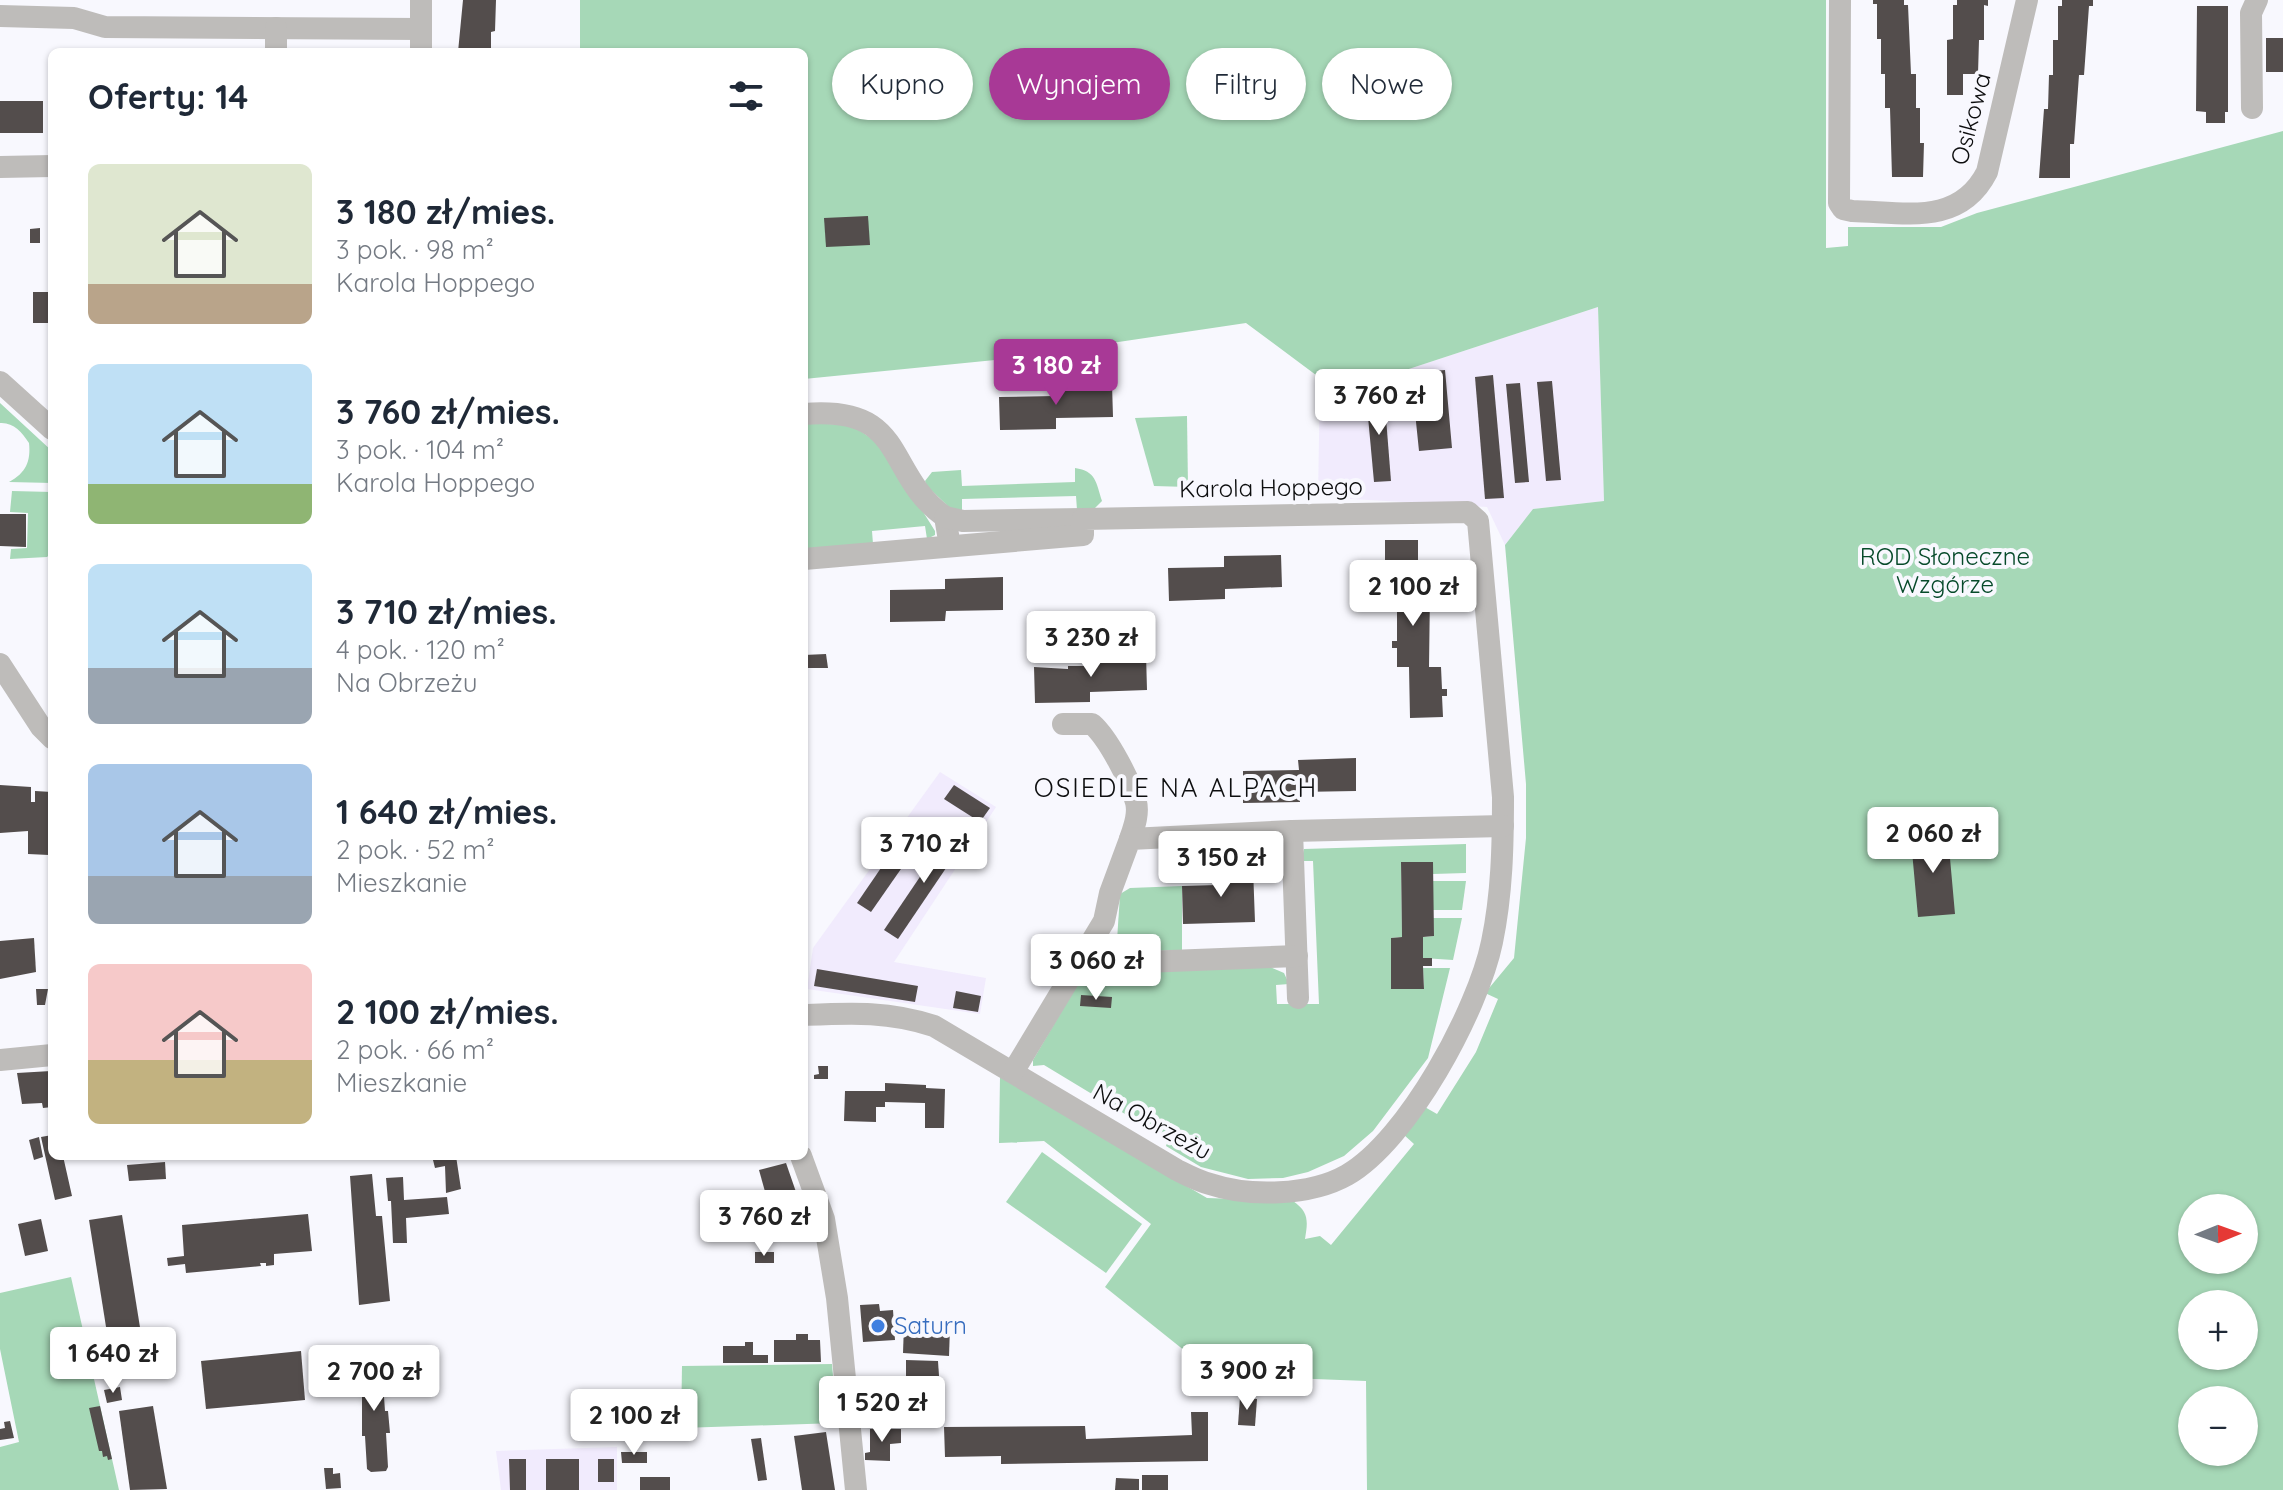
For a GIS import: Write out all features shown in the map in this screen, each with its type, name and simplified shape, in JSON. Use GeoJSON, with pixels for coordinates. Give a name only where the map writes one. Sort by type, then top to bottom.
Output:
{"type":"FeatureCollection","features":[{"type":"Feature","properties":{"kind":"street"},"geometry":{"type":"LineString","coordinates":[[421,0],[421,48]]}},
{"type":"Feature","properties":{"kind":"street","name":"Osikowa"},"geometry":{"type":"LineString","coordinates":[[1840,0],[1839,203],[1843,209],[1852,211],[1931,212],[1954,208],[1969,198],[1987,172],[2027,0]]}},
{"type":"Feature","properties":{"kind":"street"},"geometry":{"type":"LineString","coordinates":[[2252,108],[2251,13],[2257,0]]}},
{"type":"Feature","properties":{"kind":"street"},"geometry":{"type":"LineString","coordinates":[[0,16],[74,18],[105,27],[421,29]]}},
{"type":"Feature","properties":{"kind":"street"},"geometry":{"type":"LineString","coordinates":[[276,28],[276,48]]}},
{"type":"Feature","properties":{"kind":"street"},"geometry":{"type":"LineString","coordinates":[[0,167],[48,166]]}},
{"type":"Feature","properties":{"kind":"street"},"geometry":{"type":"LineString","coordinates":[[0,382],[48,425]]}},
{"type":"Feature","properties":{"kind":"street"},"geometry":{"type":"LineString","coordinates":[[808,414],[843,413],[858,417],[876,428],[894,448],[931,507],[945,517],[950,546]]}},
{"type":"Feature","properties":{"kind":"street","name":"Karola Hoppego"},"geometry":{"type":"LineString","coordinates":[[945,517],[963,521],[1461,510]]}},
{"type":"Feature","properties":{"kind":"street","name":"Na Obrzeżu"},"geometry":{"type":"LineString","coordinates":[[808,1015],[902,1016],[934,1026],[1177,1170],[1210,1185],[1235,1190],[1292,1190],[1332,1182],[1349,1174],[1385,1141],[1426,1088],[1452,1045],[1476,994],[1492,945],[1502,878],[1503,826],[1478,521],[1473,514],[1461,510]]}},
{"type":"Feature","properties":{"kind":"street"},"geometry":{"type":"LineString","coordinates":[[808,559],[1083,535],[1083,519]]}},
{"type":"Feature","properties":{"kind":"street"},"geometry":{"type":"LineString","coordinates":[[0,664],[48,734]]}},
{"type":"Feature","properties":{"kind":"street"},"geometry":{"type":"LineString","coordinates":[[1013,1072],[1104,921],[1110,893],[1137,818],[1136,802],[1103,734],[1092,724],[1063,724]]}},
{"type":"Feature","properties":{"kind":"street"},"geometry":{"type":"LineString","coordinates":[[1130,839],[1503,826]]}},
{"type":"Feature","properties":{"kind":"street"},"geometry":{"type":"LineString","coordinates":[[1292,831],[1298,998]]}},
{"type":"Feature","properties":{"kind":"street"},"geometry":{"type":"LineString","coordinates":[[1086,951],[1119,963],[1297,956]]}},
{"type":"Feature","properties":{"kind":"street"},"geometry":{"type":"LineString","coordinates":[[0,1060],[48,1055]]}},
{"type":"Feature","properties":{"kind":"street"},"geometry":{"type":"LineString","coordinates":[[802,1160],[824,1219],[837,1298],[856,1490]]}},
{"type":"Feature","properties":{"kind":"shaded area"},"geometry":{"type":"Polygon","coordinates":[[[1598,307],[1604,501],[1533,509],[1505,545],[1487,507],[1318,497],[1320,378],[1354,387],[1598,307]]]}},
{"type":"Feature","properties":{"kind":"shaded area"},"geometry":{"type":"Polygon","coordinates":[[[940,772],[996,807],[894,962],[986,978],[980,1014],[808,989],[813,948],[940,772]]]}},
{"type":"Feature","properties":{"kind":"shaded area"},"geometry":{"type":"Polygon","coordinates":[[[617,1447],[617,1490],[501,1490],[496,1451],[617,1447]]]}},
{"type":"Feature","properties":{"kind":"green space","name":"ROD Słoneczne Wzgórze"},"geometry":{"type":"Polygon","coordinates":[[[580,0],[1826,0],[1826,248],[1848,246],[1848,227],[1941,227],[1977,213],[2283,131],[2283,1490],[1367,1490],[1366,1381],[1215,1375],[1105,1287],[1151,1224],[1044,1141],[999,1143],[1000,1077],[1207,1198],[1293,1201],[1306,1217],[1305,1239],[1320,1236],[1331,1245],[1414,1144],[1403,1134],[1423,1106],[1437,1114],[1476,1052],[1498,999],[1485,993],[1514,958],[1526,838],[1526,784],[1505,545],[1533,509],[1604,501],[1598,307],[1354,387],[1320,378],[1246,323],[1005,359],[808,379],[808,48],[580,48],[580,0]]]}},
{"type":"Feature","properties":{"kind":"green space"},"geometry":{"type":"Polygon","coordinates":[[[0,403],[48,447],[48,483],[9,482],[20,475],[26,466],[29,443],[17,428],[0,423],[0,403]]]}},
{"type":"Feature","properties":{"kind":"green space"},"geometry":{"type":"Polygon","coordinates":[[[1187,416],[1188,487],[1154,486],[1135,418],[1187,416]]]}},
{"type":"Feature","properties":{"kind":"green space"},"geometry":{"type":"Polygon","coordinates":[[[808,423],[852,425],[882,446],[935,531],[935,535],[927,539],[925,526],[872,531],[873,544],[808,549],[808,423]]]}},
{"type":"Feature","properties":{"kind":"green space"},"geometry":{"type":"Polygon","coordinates":[[[1075,468],[1087,472],[1096,483],[1102,501],[1094,509],[1077,510],[1076,496],[962,499],[962,513],[953,511],[925,481],[932,472],[961,470],[962,486],[1075,482],[1075,468]]]}},
{"type":"Feature","properties":{"kind":"green space"},"geometry":{"type":"Polygon","coordinates":[[[12,491],[48,492],[47,557],[10,559],[11,549],[27,548],[28,513],[10,512],[12,491]]]}},
{"type":"Feature","properties":{"kind":"green space"},"geometry":{"type":"Polygon","coordinates":[[[1466,844],[1466,873],[1433,874],[1432,862],[1401,863],[1402,937],[1391,938],[1391,988],[1424,988],[1423,968],[1450,968],[1428,1058],[1373,1131],[1344,1156],[1308,1172],[1283,1178],[1248,1179],[1201,1167],[1166,1146],[1168,1140],[1044,1065],[1033,1066],[1033,1060],[1077,985],[1092,975],[1268,966],[1284,973],[1289,984],[1276,985],[1277,1004],[1319,1004],[1313,861],[1301,861],[1304,849],[1466,844]]]}},
{"type":"Feature","properties":{"kind":"green space"},"geometry":{"type":"Polygon","coordinates":[[[1433,881],[1466,881],[1462,910],[1433,910],[1433,881]]]}},
{"type":"Feature","properties":{"kind":"green space"},"geometry":{"type":"Polygon","coordinates":[[[1182,886],[1182,950],[1126,952],[1117,941],[1120,894],[1130,888],[1182,886]]]}},
{"type":"Feature","properties":{"kind":"green space"},"geometry":{"type":"Polygon","coordinates":[[[1433,918],[1462,918],[1453,960],[1423,958],[1423,937],[1434,936],[1433,918]]]}},
{"type":"Feature","properties":{"kind":"green space"},"geometry":{"type":"Polygon","coordinates":[[[1042,1152],[1142,1224],[1106,1273],[1006,1202],[1042,1152]]]}},
{"type":"Feature","properties":{"kind":"green space"},"geometry":{"type":"Polygon","coordinates":[[[71,1277],[119,1490],[0,1490],[0,1447],[19,1442],[0,1349],[0,1293],[71,1277]]]}},
{"type":"Feature","properties":{"kind":"green space"},"geometry":{"type":"Polygon","coordinates":[[[832,1364],[837,1423],[681,1428],[682,1366],[832,1364]]]}},
{"type":"Feature","properties":{"kind":"building"},"geometry":{"type":"Polygon","coordinates":[[[463,0],[496,0],[491,48],[458,48],[463,0]]]}},
{"type":"Feature","properties":{"kind":"building"},"geometry":{"type":"Polygon","coordinates":[[[1873,0],[1904,0],[1904,5],[1908,5],[1911,74],[1916,74],[1920,143],[1924,143],[1923,177],[1892,177],[1890,108],[1885,108],[1885,74],[1881,74],[1881,39],[1877,39],[1877,4],[1873,4],[1873,0]]]}},
{"type":"Feature","properties":{"kind":"building"},"geometry":{"type":"Polygon","coordinates":[[[1957,0],[1988,0],[1988,6],[1984,5],[1984,40],[1979,40],[1978,74],[1963,74],[1963,95],[1947,95],[1947,40],[1953,39],[1953,5],[1957,5],[1957,0]]]}},
{"type":"Feature","properties":{"kind":"building"},"geometry":{"type":"Polygon","coordinates":[[[2062,0],[2093,0],[2093,6],[2089,6],[2084,75],[2079,75],[2074,144],[2070,144],[2070,178],[2039,178],[2044,109],[2048,109],[2049,75],[2053,75],[2053,40],[2058,40],[2058,6],[2062,6],[2062,0]]]}},
{"type":"Feature","properties":{"kind":"building"},"geometry":{"type":"Polygon","coordinates":[[[2197,6],[2228,6],[2228,112],[2225,112],[2225,123],[2206,123],[2206,112],[2196,111],[2197,6]]]}},
{"type":"Feature","properties":{"kind":"building"},"geometry":{"type":"Polygon","coordinates":[[[2266,38],[2283,38],[2283,72],[2266,72],[2266,38]]]}},
{"type":"Feature","properties":{"kind":"building"},"geometry":{"type":"Polygon","coordinates":[[[0,101],[43,101],[43,133],[0,133],[0,101]]]}},
{"type":"Feature","properties":{"kind":"building"},"geometry":{"type":"Polygon","coordinates":[[[868,216],[870,245],[826,247],[824,218],[868,216]]]}},
{"type":"Feature","properties":{"kind":"building"},"geometry":{"type":"Polygon","coordinates":[[[40,228],[40,243],[30,243],[30,229],[40,228]]]}},
{"type":"Feature","properties":{"kind":"building"},"geometry":{"type":"Polygon","coordinates":[[[33,292],[48,292],[48,323],[33,323],[33,292]]]}},
{"type":"Feature","properties":{"kind":"building"},"geometry":{"type":"Polygon","coordinates":[[[1445,370],[1452,448],[1419,451],[1412,383],[1434,381],[1433,371],[1445,370]]]}},
{"type":"Feature","properties":{"kind":"building"},"geometry":{"type":"Polygon","coordinates":[[[1493,375],[1504,498],[1485,499],[1475,377],[1493,375]]]}},
{"type":"Feature","properties":{"kind":"building"},"geometry":{"type":"Polygon","coordinates":[[[1552,381],[1561,480],[1546,481],[1537,382],[1552,381]]]}},
{"type":"Feature","properties":{"kind":"building"},"geometry":{"type":"Polygon","coordinates":[[[1520,383],[1529,482],[1515,483],[1506,384],[1520,383]]]}},
{"type":"Feature","properties":{"kind":"building"},"geometry":{"type":"Polygon","coordinates":[[[1112,384],[1113,417],[1056,418],[1056,429],[1000,430],[999,397],[1056,396],[1056,385],[1112,384]]]}},
{"type":"Feature","properties":{"kind":"building"},"geometry":{"type":"Polygon","coordinates":[[[1384,393],[1391,481],[1374,482],[1366,395],[1384,393]]]}},
{"type":"Feature","properties":{"kind":"building"},"geometry":{"type":"Polygon","coordinates":[[[0,514],[26,514],[26,547],[0,546],[0,514]]]}},
{"type":"Feature","properties":{"kind":"building"},"geometry":{"type":"Polygon","coordinates":[[[1385,540],[1418,540],[1418,562],[1423,562],[1423,570],[1418,570],[1418,591],[1430,591],[1429,667],[1441,667],[1442,689],[1447,689],[1447,696],[1442,696],[1443,717],[1410,718],[1409,667],[1397,667],[1397,648],[1392,648],[1392,641],[1397,641],[1397,610],[1392,610],[1392,603],[1397,603],[1397,591],[1385,591],[1385,540]]]}},
{"type":"Feature","properties":{"kind":"building"},"geometry":{"type":"Polygon","coordinates":[[[1281,555],[1282,587],[1225,589],[1225,599],[1169,601],[1168,568],[1224,567],[1224,556],[1281,555]]]}},
{"type":"Feature","properties":{"kind":"building"},"geometry":{"type":"Polygon","coordinates":[[[1003,577],[1003,610],[946,611],[945,621],[890,622],[890,590],[945,589],[945,579],[1003,577]]]}},
{"type":"Feature","properties":{"kind":"building"},"geometry":{"type":"Polygon","coordinates":[[[826,654],[828,668],[808,668],[808,655],[826,654]]]}},
{"type":"Feature","properties":{"kind":"building"},"geometry":{"type":"Polygon","coordinates":[[[1124,654],[1146,654],[1147,690],[1090,692],[1090,702],[1035,703],[1034,667],[1068,669],[1068,666],[1090,666],[1089,655],[1125,658],[1124,654]]]}},
{"type":"Feature","properties":{"kind":"building"},"geometry":{"type":"Polygon","coordinates":[[[1356,758],[1356,791],[1299,792],[1300,802],[1243,803],[1243,771],[1299,770],[1298,760],[1356,758]]]}},
{"type":"Feature","properties":{"kind":"building"},"geometry":{"type":"Polygon","coordinates":[[[0,785],[31,787],[31,802],[35,802],[35,791],[48,792],[48,855],[28,854],[28,831],[0,833],[0,785]]]}},
{"type":"Feature","properties":{"kind":"building"},"geometry":{"type":"Polygon","coordinates":[[[954,785],[990,808],[980,822],[944,799],[954,785]]]}},
{"type":"Feature","properties":{"kind":"building"},"geometry":{"type":"Polygon","coordinates":[[[1922,829],[1935,829],[1935,837],[1948,836],[1955,914],[1918,917],[1911,840],[1923,838],[1922,829]]]}},
{"type":"Feature","properties":{"kind":"building"},"geometry":{"type":"Polygon","coordinates":[[[951,831],[965,840],[898,939],[884,930],[951,831]]]}},
{"type":"Feature","properties":{"kind":"building"},"geometry":{"type":"Polygon","coordinates":[[[896,846],[910,856],[871,912],[857,903],[896,846]]]}},
{"type":"Feature","properties":{"kind":"building"},"geometry":{"type":"Polygon","coordinates":[[[1401,862],[1433,862],[1434,936],[1423,937],[1423,958],[1432,958],[1432,966],[1423,966],[1424,989],[1391,989],[1391,938],[1402,937],[1401,862]]]}},
{"type":"Feature","properties":{"kind":"building"},"geometry":{"type":"Polygon","coordinates":[[[1253,868],[1255,922],[1183,924],[1182,886],[1218,885],[1218,869],[1253,868]]]}},
{"type":"Feature","properties":{"kind":"building"},"geometry":{"type":"Polygon","coordinates":[[[34,938],[36,972],[0,979],[0,941],[34,938]]]}},
{"type":"Feature","properties":{"kind":"building"},"geometry":{"type":"Polygon","coordinates":[[[817,969],[918,986],[915,1002],[814,986],[817,969]]]}},
{"type":"Feature","properties":{"kind":"building"},"geometry":{"type":"Polygon","coordinates":[[[36,989],[48,989],[45,1005],[37,1005],[36,989]]]}},
{"type":"Feature","properties":{"kind":"building"},"geometry":{"type":"Polygon","coordinates":[[[956,991],[981,996],[978,1012],[953,1008],[956,991]]]}},
{"type":"Feature","properties":{"kind":"building"},"geometry":{"type":"Polygon","coordinates":[[[1081,995],[1112,997],[1111,1008],[1080,1006],[1081,995]]]}},
{"type":"Feature","properties":{"kind":"building"},"geometry":{"type":"Polygon","coordinates":[[[818,1066],[828,1066],[828,1079],[814,1079],[814,1075],[819,1074],[818,1066]]]}},
{"type":"Feature","properties":{"kind":"building"},"geometry":{"type":"Polygon","coordinates":[[[48,1071],[48,1107],[43,1108],[42,1103],[22,1104],[17,1073],[48,1071]]]}},
{"type":"Feature","properties":{"kind":"building"},"geometry":{"type":"Polygon","coordinates":[[[885,1083],[945,1089],[944,1128],[925,1128],[925,1103],[885,1102],[885,1107],[876,1107],[876,1122],[844,1121],[845,1091],[885,1091],[885,1083]]]}},
{"type":"Feature","properties":{"kind":"building"},"geometry":{"type":"Polygon","coordinates":[[[48,1136],[48,1160],[64,1160],[72,1196],[55,1200],[41,1137],[48,1136]]]}},
{"type":"Feature","properties":{"kind":"building"},"geometry":{"type":"Polygon","coordinates":[[[39,1137],[43,1157],[34,1160],[29,1140],[39,1137]]]}},
{"type":"Feature","properties":{"kind":"building"},"geometry":{"type":"Polygon","coordinates":[[[433,1160],[457,1160],[461,1189],[446,1193],[445,1166],[435,1168],[433,1160]]]}},
{"type":"Feature","properties":{"kind":"building"},"geometry":{"type":"Polygon","coordinates":[[[165,1162],[166,1179],[129,1181],[127,1165],[165,1162]]]}},
{"type":"Feature","properties":{"kind":"building"},"geometry":{"type":"Polygon","coordinates":[[[786,1163],[804,1215],[774,1224],[759,1170],[786,1163]]]}},
{"type":"Feature","properties":{"kind":"building"},"geometry":{"type":"Polygon","coordinates":[[[372,1174],[376,1216],[382,1216],[390,1301],[359,1305],[350,1176],[372,1174]]]}},
{"type":"Feature","properties":{"kind":"building"},"geometry":{"type":"Polygon","coordinates":[[[403,1177],[404,1200],[447,1197],[449,1214],[406,1218],[407,1243],[393,1243],[391,1201],[388,1201],[386,1178],[403,1177]]]}},
{"type":"Feature","properties":{"kind":"building"},"geometry":{"type":"Polygon","coordinates":[[[735,1202],[746,1203],[747,1210],[763,1209],[764,1224],[734,1225],[735,1202]]]}},
{"type":"Feature","properties":{"kind":"building"},"geometry":{"type":"Polygon","coordinates":[[[308,1214],[312,1251],[274,1254],[274,1265],[266,1266],[266,1263],[260,1263],[261,1266],[186,1273],[185,1264],[168,1266],[167,1258],[184,1256],[182,1225],[308,1214]]]}},
{"type":"Feature","properties":{"kind":"building"},"geometry":{"type":"Polygon","coordinates":[[[122,1215],[147,1371],[114,1377],[89,1220],[122,1215]]]}},
{"type":"Feature","properties":{"kind":"building"},"geometry":{"type":"Polygon","coordinates":[[[41,1219],[48,1251],[25,1256],[18,1224],[41,1219]]]}},
{"type":"Feature","properties":{"kind":"building"},"geometry":{"type":"Polygon","coordinates":[[[755,1252],[774,1252],[774,1263],[755,1263],[755,1252]]]}},
{"type":"Feature","properties":{"kind":"building","name":"Saturn"},"geometry":{"type":"Polygon","coordinates":[[[879,1304],[880,1311],[893,1310],[895,1340],[863,1342],[860,1305],[879,1304]]]}},
{"type":"Feature","properties":{"kind":"building"},"geometry":{"type":"Polygon","coordinates":[[[904,1324],[950,1327],[949,1356],[903,1353],[904,1324]]]}},
{"type":"Feature","properties":{"kind":"building"},"geometry":{"type":"Polygon","coordinates":[[[796,1334],[808,1334],[808,1340],[820,1340],[821,1362],[774,1362],[774,1340],[796,1340],[796,1334]]]}},
{"type":"Feature","properties":{"kind":"building"},"geometry":{"type":"Polygon","coordinates":[[[745,1342],[753,1342],[753,1355],[768,1355],[768,1363],[723,1363],[723,1346],[745,1346],[745,1342]]]}},
{"type":"Feature","properties":{"kind":"building"},"geometry":{"type":"Polygon","coordinates":[[[301,1351],[305,1400],[206,1409],[201,1361],[301,1351]]]}},
{"type":"Feature","properties":{"kind":"building"},"geometry":{"type":"Polygon","coordinates":[[[381,1355],[385,1411],[388,1411],[390,1433],[386,1433],[388,1467],[386,1471],[371,1472],[367,1469],[365,1436],[362,1436],[362,1380],[357,1380],[357,1372],[361,1372],[361,1356],[381,1355]]]}},
{"type":"Feature","properties":{"kind":"building"},"geometry":{"type":"Polygon","coordinates":[[[906,1360],[938,1361],[939,1376],[906,1376],[906,1360]]]}},
{"type":"Feature","properties":{"kind":"building"},"geometry":{"type":"Polygon","coordinates":[[[120,1387],[122,1400],[107,1403],[104,1390],[120,1387]]]}},
{"type":"Feature","properties":{"kind":"building"},"geometry":{"type":"Polygon","coordinates":[[[896,1390],[896,1413],[916,1412],[916,1426],[868,1424],[866,1391],[896,1390]]]}},
{"type":"Feature","properties":{"kind":"building"},"geometry":{"type":"Polygon","coordinates":[[[1240,1397],[1257,1399],[1255,1426],[1238,1425],[1240,1397]]]}},
{"type":"Feature","properties":{"kind":"building"},"geometry":{"type":"Polygon","coordinates":[[[100,1406],[112,1459],[108,1460],[99,1451],[89,1408],[100,1406]]]}},
{"type":"Feature","properties":{"kind":"building"},"geometry":{"type":"Polygon","coordinates":[[[153,1406],[167,1489],[130,1490],[119,1411],[153,1406]]]}},
{"type":"Feature","properties":{"kind":"building"},"geometry":{"type":"Polygon","coordinates":[[[1191,1412],[1208,1412],[1208,1461],[1001,1464],[1001,1456],[945,1457],[944,1427],[1085,1426],[1086,1439],[1192,1435],[1191,1412]]]}},
{"type":"Feature","properties":{"kind":"building"},"geometry":{"type":"Polygon","coordinates":[[[10,1421],[14,1438],[0,1440],[0,1429],[5,1428],[4,1422],[10,1421]]]}},
{"type":"Feature","properties":{"kind":"building"},"geometry":{"type":"Polygon","coordinates":[[[870,1429],[901,1429],[901,1443],[890,1444],[890,1461],[865,1460],[865,1453],[870,1452],[870,1429]]]}},
{"type":"Feature","properties":{"kind":"building"},"geometry":{"type":"Polygon","coordinates":[[[826,1432],[835,1490],[802,1490],[794,1436],[826,1432]]]}},
{"type":"Feature","properties":{"kind":"building"},"geometry":{"type":"Polygon","coordinates":[[[761,1438],[767,1480],[758,1481],[751,1439],[761,1438]]]}},
{"type":"Feature","properties":{"kind":"building"},"geometry":{"type":"Polygon","coordinates":[[[621,1452],[647,1452],[647,1463],[622,1463],[621,1452]]]}},
{"type":"Feature","properties":{"kind":"building"},"geometry":{"type":"Polygon","coordinates":[[[509,1459],[526,1459],[526,1490],[510,1490],[509,1459]]]}},
{"type":"Feature","properties":{"kind":"building"},"geometry":{"type":"Polygon","coordinates":[[[546,1459],[579,1459],[579,1490],[546,1490],[546,1459]]]}},
{"type":"Feature","properties":{"kind":"building"},"geometry":{"type":"Polygon","coordinates":[[[598,1459],[614,1459],[614,1482],[598,1482],[598,1459]]]}},
{"type":"Feature","properties":{"kind":"building"},"geometry":{"type":"Polygon","coordinates":[[[324,1468],[333,1468],[333,1474],[340,1473],[341,1488],[326,1489],[324,1468]]]}},
{"type":"Feature","properties":{"kind":"building"},"geometry":{"type":"Polygon","coordinates":[[[1142,1475],[1168,1475],[1168,1490],[1142,1490],[1142,1475]]]}},
{"type":"Feature","properties":{"kind":"building"},"geometry":{"type":"Polygon","coordinates":[[[640,1477],[670,1477],[670,1490],[640,1490],[640,1477]]]}},
{"type":"Feature","properties":{"kind":"building"},"geometry":{"type":"Polygon","coordinates":[[[1116,1478],[1139,1479],[1139,1490],[1115,1490],[1116,1478]]]}},
{"type":"Feature","properties":{"kind":"place","name":"Saturn"},"geometry":{"type":"Point","coordinates":[878,1326]}},
{"type":"Feature","properties":{"kind":"district","name":"OSIEDLE NA ALPACH"},"geometry":{"type":"Point","coordinates":[1176,788]}}]}
